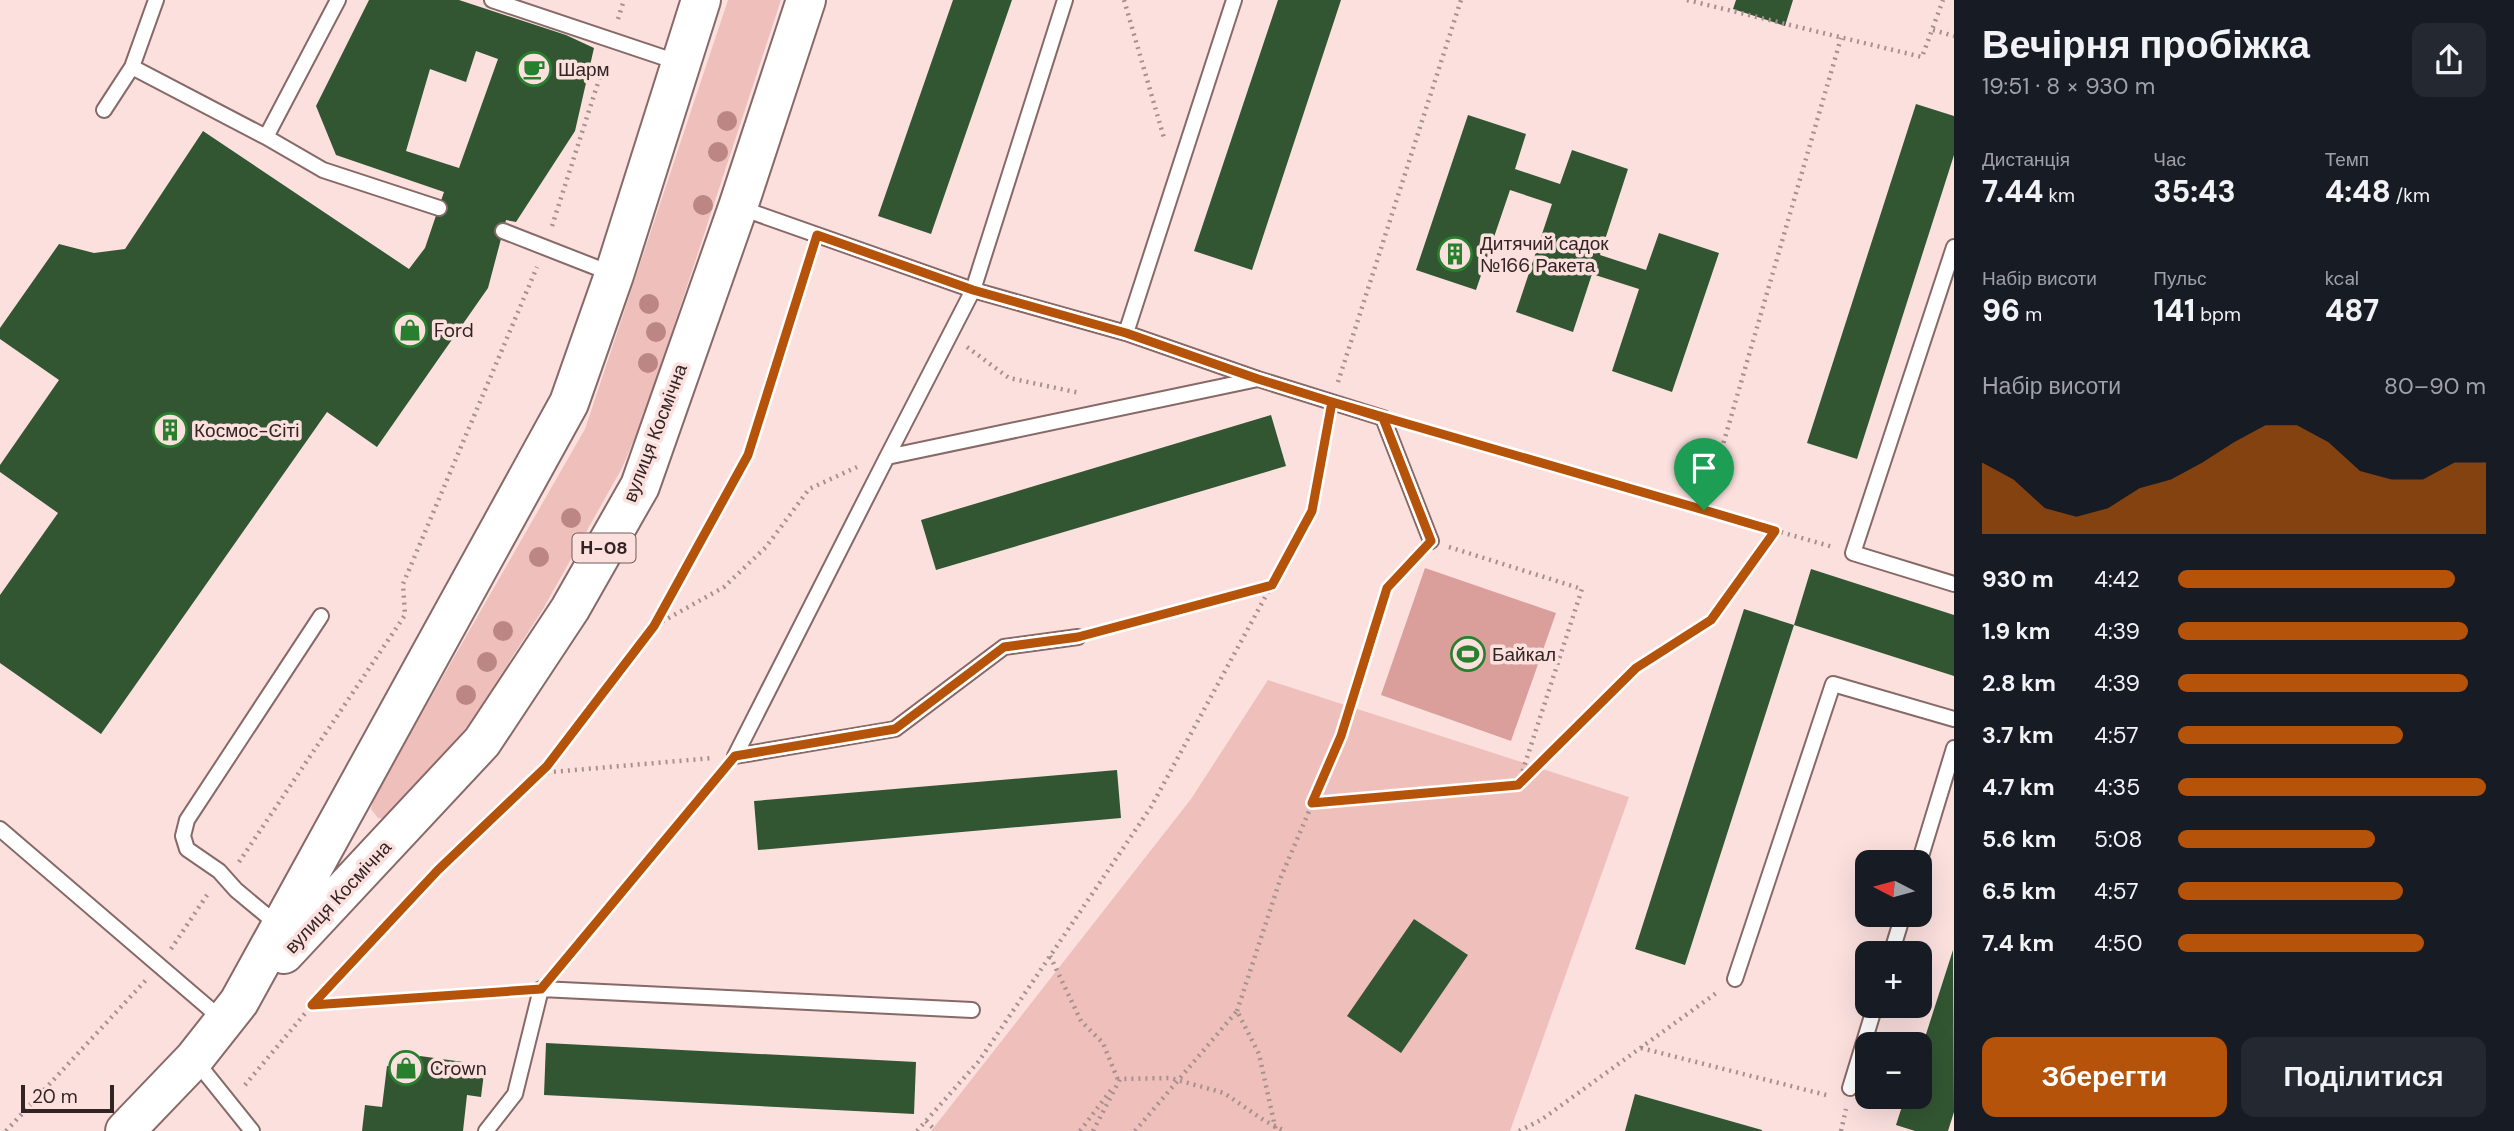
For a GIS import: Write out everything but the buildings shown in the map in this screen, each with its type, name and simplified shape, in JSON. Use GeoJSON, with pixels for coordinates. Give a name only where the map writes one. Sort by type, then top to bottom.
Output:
{"type":"FeatureCollection","features":[{"type":"Feature","properties":{"kind":"main road","name":"вулиця Космічна"},"geometry":{"type":"LineString","coordinates":[[232,1012],[281,929],[569,403],[614,275],[701,0]]}},
{"type":"Feature","properties":{"kind":"main road","name":"вулиця Космічна"},"geometry":{"type":"LineString","coordinates":[[125,1131],[194,1059],[232,1012],[482,742],[569,609],[640,486],[738,207],[806,0]]}},
{"type":"Feature","properties":{"kind":"lane"},"geometry":{"type":"LineString","coordinates":[[104,110],[132,66],[156,0]]}},
{"type":"Feature","properties":{"kind":"lane"},"geometry":{"type":"LineString","coordinates":[[266,137],[338,0]]}},
{"type":"Feature","properties":{"kind":"lane"},"geometry":{"type":"LineString","coordinates":[[492,0],[682,64]]}},
{"type":"Feature","properties":{"kind":"lane"},"geometry":{"type":"LineString","coordinates":[[735,756],[973,290],[1065,0]]}},
{"type":"Feature","properties":{"kind":"lane"},"geometry":{"type":"LineString","coordinates":[[1126,333],[1234,0]]}},
{"type":"Feature","properties":{"kind":"lane"},"geometry":{"type":"LineString","coordinates":[[132,66],[324,170],[439,208]]}},
{"type":"Feature","properties":{"kind":"lane"},"geometry":{"type":"LineString","coordinates":[[738,207],[973,290],[1126,333],[1258,379],[1383,418],[1431,541]]}},
{"type":"Feature","properties":{"kind":"lane"},"geometry":{"type":"LineString","coordinates":[[503,231],[614,275]]}},
{"type":"Feature","properties":{"kind":"lane"},"geometry":{"type":"LineString","coordinates":[[1954,247],[1853,553],[1954,584]]}},
{"type":"Feature","properties":{"kind":"lane"},"geometry":{"type":"LineString","coordinates":[[888,454],[1258,379]]}},
{"type":"Feature","properties":{"kind":"lane"},"geometry":{"type":"LineString","coordinates":[[281,929],[236,890],[219,871],[187,849],[183,836],[187,820],[321,616]]}},
{"type":"Feature","properties":{"kind":"lane"},"geometry":{"type":"LineString","coordinates":[[735,756],[895,729],[1004,647],[1078,637]]}},
{"type":"Feature","properties":{"kind":"lane"},"geometry":{"type":"LineString","coordinates":[[1735,979],[1833,684],[1954,719]]}},
{"type":"Feature","properties":{"kind":"lane"},"geometry":{"type":"LineString","coordinates":[[1923,850],[1954,748]]}},
{"type":"Feature","properties":{"kind":"lane"},"geometry":{"type":"LineString","coordinates":[[0,830],[160,965],[232,1012]]}},
{"type":"Feature","properties":{"kind":"lane"},"geometry":{"type":"LineString","coordinates":[[486,1131],[515,1094],[541,989],[972,1010]]}},
{"type":"Feature","properties":{"kind":"lane"},"geometry":{"type":"LineString","coordinates":[[1850,1088],[1871,1018]]}},
{"type":"Feature","properties":{"kind":"lane"},"geometry":{"type":"LineString","coordinates":[[194,1059],[253,1131]]}},
{"type":"Feature","properties":{"kind":"path"},"geometry":{"type":"LineString","coordinates":[[239,862],[405,615],[403,584],[545,248],[624,0]]}},
{"type":"Feature","properties":{"kind":"path"},"geometry":{"type":"LineString","coordinates":[[1124,0],[1177,179]]}},
{"type":"Feature","properties":{"kind":"path"},"geometry":{"type":"LineString","coordinates":[[917,1131],[979,1061],[1151,807],[1312,511],[1332,402],[1461,0]]}},
{"type":"Feature","properties":{"kind":"path"},"geometry":{"type":"LineString","coordinates":[[1687,0],[1923,57],[1944,0]]}},
{"type":"Feature","properties":{"kind":"path"},"geometry":{"type":"LineString","coordinates":[[1933,30],[1954,36]]}},
{"type":"Feature","properties":{"kind":"path"},"geometry":{"type":"LineString","coordinates":[[1704,510],[1841,38]]}},
{"type":"Feature","properties":{"kind":"path"},"geometry":{"type":"LineString","coordinates":[[230,1103],[312,1005],[438,870],[540,773],[654,626],[748,455],[817,235]]}},
{"type":"Feature","properties":{"kind":"path"},"geometry":{"type":"LineString","coordinates":[[952,332],[955,339],[1010,377],[1085,394]]}},
{"type":"Feature","properties":{"kind":"path"},"geometry":{"type":"LineString","coordinates":[[1383,418],[1853,553]]}},
{"type":"Feature","properties":{"kind":"path"},"geometry":{"type":"LineString","coordinates":[[654,626],[724,587],[766,547],[809,489],[888,454]]}},
{"type":"Feature","properties":{"kind":"path"},"geometry":{"type":"LineString","coordinates":[[1312,803],[1518,785],[1636,668],[1711,620],[1775,531]]}},
{"type":"Feature","properties":{"kind":"path"},"geometry":{"type":"LineString","coordinates":[[1135,1131],[1237,1011],[1281,877],[1341,736],[1387,588],[1431,541],[1582,589],[1518,785]]}},
{"type":"Feature","properties":{"kind":"path"},"geometry":{"type":"LineString","coordinates":[[1078,637],[1272,585]]}},
{"type":"Feature","properties":{"kind":"path"},"geometry":{"type":"LineString","coordinates":[[540,773],[735,756]]}},
{"type":"Feature","properties":{"kind":"path"},"geometry":{"type":"LineString","coordinates":[[312,1005],[541,989],[735,756]]}},
{"type":"Feature","properties":{"kind":"path"},"geometry":{"type":"LineString","coordinates":[[6,1131],[160,965],[213,885]]}},
{"type":"Feature","properties":{"kind":"path"},"geometry":{"type":"LineString","coordinates":[[1050,956],[1082,1021],[1103,1043],[1120,1079]]}},
{"type":"Feature","properties":{"kind":"path"},"geometry":{"type":"LineString","coordinates":[[1519,1131],[1541,1120],[1735,979]]}},
{"type":"Feature","properties":{"kind":"path"},"geometry":{"type":"LineString","coordinates":[[1237,1011],[1259,1054],[1275,1129]]}},
{"type":"Feature","properties":{"kind":"path"},"geometry":{"type":"LineString","coordinates":[[1641,1048],[1834,1097]]}},
{"type":"Feature","properties":{"kind":"path"},"geometry":{"type":"LineString","coordinates":[[1120,1079],[1170,1078],[1224,1093],[1275,1129],[1284,1131]]}},
{"type":"Feature","properties":{"kind":"path"},"geometry":{"type":"LineString","coordinates":[[1080,1131],[1120,1079]]}},
{"type":"Feature","properties":{"kind":"path"},"geometry":{"type":"LineString","coordinates":[[1093,1131],[1120,1079]]}},
{"type":"Feature","properties":{"kind":"path"},"geometry":{"type":"LineString","coordinates":[[926,1121],[936,1131]]}},
{"type":"Feature","properties":{"kind":"shaded area"},"geometry":{"type":"Polygon","coordinates":[[[728,0],[781,0],[645,414],[622,468],[543,609],[468,726],[396,813],[386,819],[378,818],[371,809],[374,797],[585,429],[728,0]]]}},
{"type":"Feature","properties":{"kind":"shaded area","name":"Байкал"},"geometry":{"type":"Polygon","coordinates":[[[1425,568],[1556,613],[1511,741],[1381,695],[1425,568]]]}},
{"type":"Feature","properties":{"kind":"shaded area"},"geometry":{"type":"Polygon","coordinates":[[[1268,680],[1629,797],[1510,1131],[931,1131],[1191,799],[1268,680]]]}},
{"type":"Feature","properties":{"kind":"place","name":"Шарм"},"geometry":{"type":"Point","coordinates":[534,69]}},
{"type":"Feature","properties":{"kind":"place","name":"Дитячий садок №166 Ракета"},"geometry":{"type":"Point","coordinates":[1455,254]}},
{"type":"Feature","properties":{"kind":"place","name":"Ford"},"geometry":{"type":"Point","coordinates":[410,330]}},
{"type":"Feature","properties":{"kind":"place","name":"Космос-Сіті"},"geometry":{"type":"Point","coordinates":[170,430]}},
{"type":"Feature","properties":{"kind":"place","name":"Байкал"},"geometry":{"type":"Point","coordinates":[1468,654]}},
{"type":"Feature","properties":{"kind":"place","name":"Crown"},"geometry":{"type":"Point","coordinates":[406,1068]}},
{"type":"Feature","properties":{"kind":"route"},"geometry":{"type":"LineString","coordinates":[[1704,510],[1383,418],[1332,402],[1258,379],[1126,333],[973,290],[817,235],[748,455],[654,626],[547,766],[438,870],[312,1005],[541,989],[735,756],[895,729],[1004,647],[1078,637],[1272,585],[1312,511],[1332,402],[1383,418],[1431,541],[1387,588],[1341,736],[1312,803],[1518,785],[1636,668],[1711,620],[1775,531],[1704,510]]}}]}
